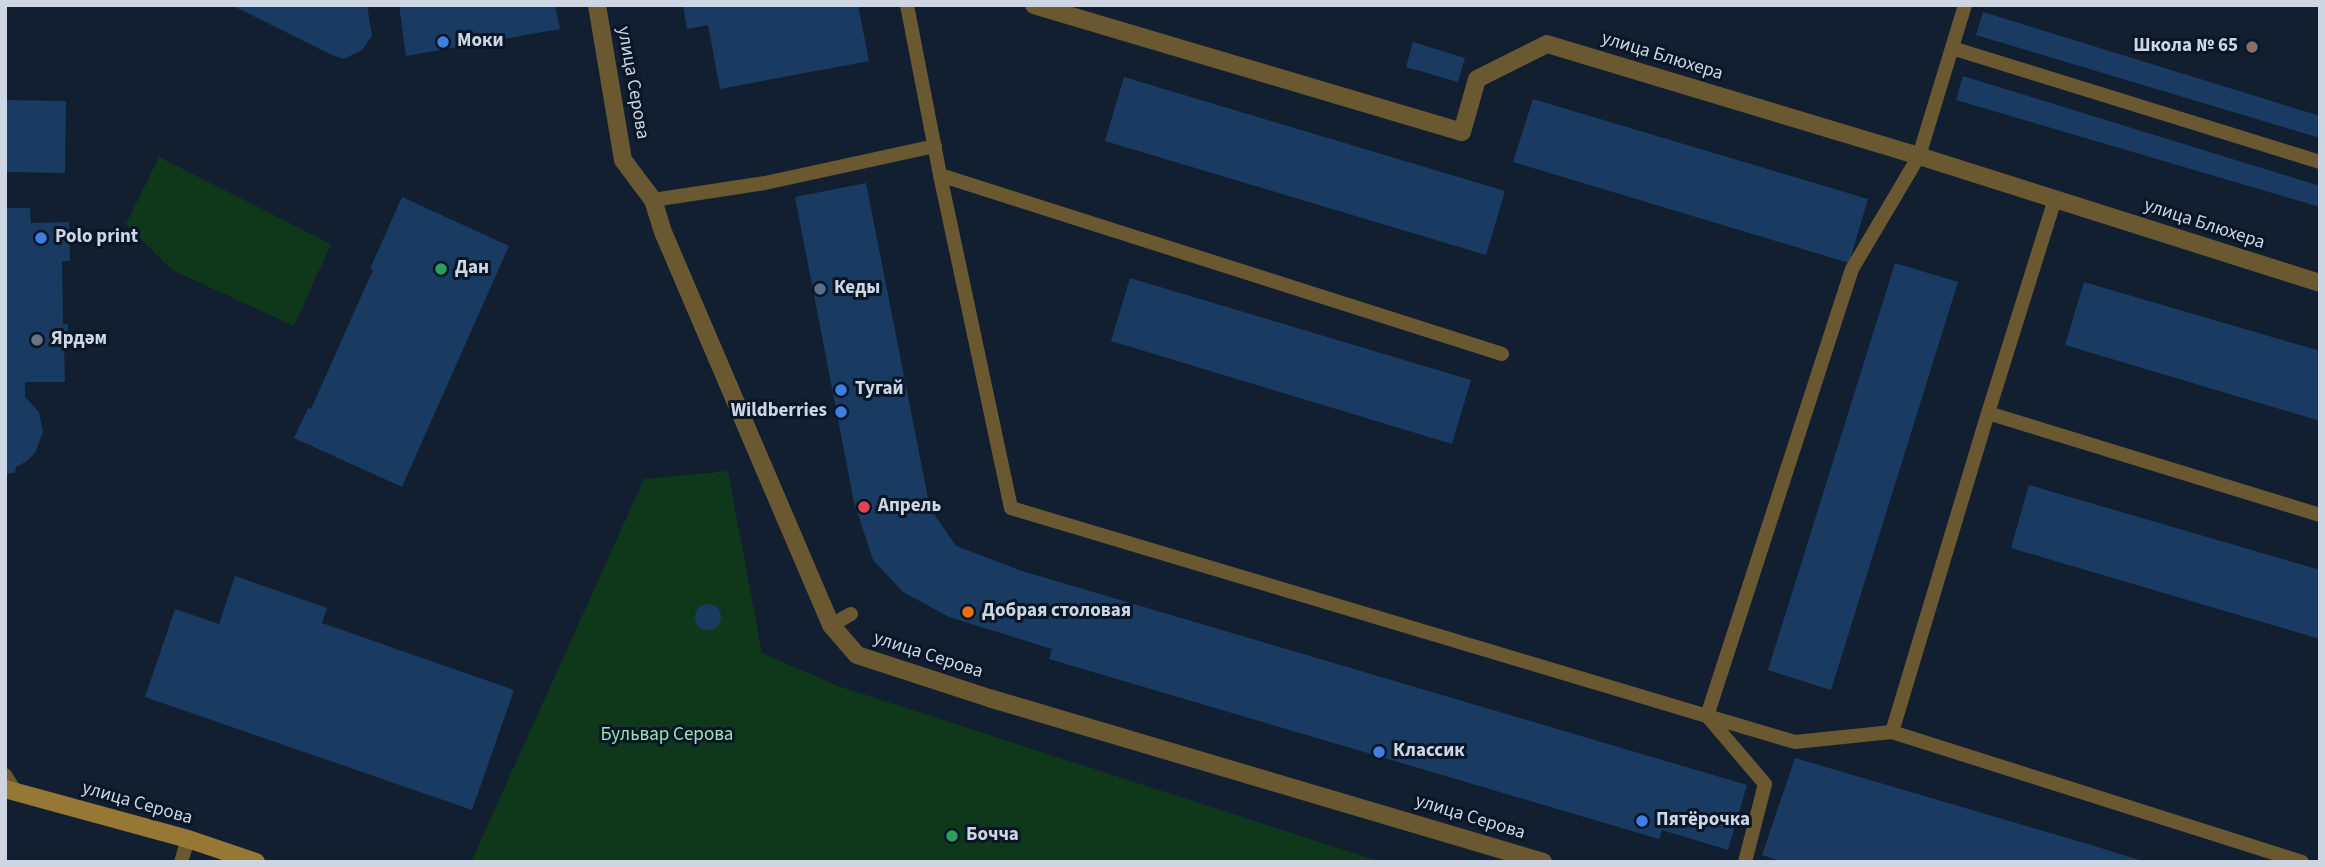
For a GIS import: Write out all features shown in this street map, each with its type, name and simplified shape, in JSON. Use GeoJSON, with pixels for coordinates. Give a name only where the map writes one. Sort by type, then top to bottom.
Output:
{"type":"FeatureCollection","features":[{"type":"Feature","properties":{"kind":"street","name":"улица Серова"},"geometry":{"type":"LineString","coordinates":[[597,5],[624,160],[653,200],[663,232],[831,625],[857,655],[989,698],[1543,862]]}},
{"type":"Feature","properties":{"kind":"street","name":"улица Блюхера"},"geometry":{"type":"LineString","coordinates":[[1034,5],[1462,132],[1477,79],[1547,44],[1919,156],[2320,284]]}},
{"type":"Feature","properties":{"kind":"street","name":"улица Серова"},"geometry":{"type":"LineString","coordinates":[[10,790],[188,839],[256,862]]}},
{"type":"Feature","properties":{"kind":"lane"},"geometry":{"type":"LineString","coordinates":[[907,5],[940,176],[1011,508],[1795,742],[1892,732],[2302,862]]}},
{"type":"Feature","properties":{"kind":"lane"},"geometry":{"type":"LineString","coordinates":[[1707,716],[1852,269],[1919,156],[1965,5]]}},
{"type":"Feature","properties":{"kind":"lane"},"geometry":{"type":"LineString","coordinates":[[1952,48],[2320,162]]}},
{"type":"Feature","properties":{"kind":"lane"},"geometry":{"type":"LineString","coordinates":[[653,200],[765,183],[935,146]]}},
{"type":"Feature","properties":{"kind":"lane"},"geometry":{"type":"LineString","coordinates":[[940,176],[1502,354]]}},
{"type":"Feature","properties":{"kind":"lane"},"geometry":{"type":"LineString","coordinates":[[1892,732],[2054,199]]}},
{"type":"Feature","properties":{"kind":"lane"},"geometry":{"type":"LineString","coordinates":[[1988,413],[2320,515]]}},
{"type":"Feature","properties":{"kind":"lane"},"geometry":{"type":"LineString","coordinates":[[831,625],[852,614]]}},
{"type":"Feature","properties":{"kind":"lane"},"geometry":{"type":"LineString","coordinates":[[1707,716],[1765,784],[1745,862]]}},
{"type":"Feature","properties":{"kind":"lane"},"geometry":{"type":"LineString","coordinates":[[5,775],[10,790]]}},
{"type":"Feature","properties":{"kind":"lane"},"geometry":{"type":"LineString","coordinates":[[181,862],[188,839]]}},
{"type":"Feature","properties":{"kind":"green space"},"geometry":{"type":"Polygon","coordinates":[[[159,157],[331,244],[294,326],[172,270],[126,224],[159,157]]]}},
{"type":"Feature","properties":{"kind":"green space","name":"Бульвар Серова"},"geometry":{"type":"Polygon","coordinates":[[[728,471],[762,653],[838,686],[1381,862],[471,862],[644,479],[728,471]]]}},
{"type":"Feature","properties":{"kind":"building"},"geometry":{"type":"Polygon","coordinates":[[[231,5],[367,5],[372,36],[362,50],[344,59],[231,5]]]}},
{"type":"Feature","properties":{"kind":"building","name":"Моки"},"geometry":{"type":"Polygon","coordinates":[[[399,5],[555,5],[560,29],[406,56],[399,5]]]}},
{"type":"Feature","properties":{"kind":"building"},"geometry":{"type":"Polygon","coordinates":[[[683,5],[858,5],[869,61],[720,89],[708,25],[687,29],[683,5]]]}},
{"type":"Feature","properties":{"kind":"building"},"geometry":{"type":"Polygon","coordinates":[[[1983,12],[2320,116],[2320,138],[1976,35],[1983,12]]]}},
{"type":"Feature","properties":{"kind":"building"},"geometry":{"type":"Polygon","coordinates":[[[1413,42],[1465,58],[1458,82],[1406,67],[1413,42]]]}},
{"type":"Feature","properties":{"kind":"building"},"geometry":{"type":"Polygon","coordinates":[[[1963,76],[2320,186],[2320,207],[1956,100],[1963,76]]]}},
{"type":"Feature","properties":{"kind":"building"},"geometry":{"type":"Polygon","coordinates":[[[1124,77],[1505,191],[1486,255],[1105,141],[1124,77]]]}},
{"type":"Feature","properties":{"kind":"building"},"geometry":{"type":"Polygon","coordinates":[[[1533,99],[1868,199],[1849,263],[1513,162],[1533,99]]]}},
{"type":"Feature","properties":{"kind":"building"},"geometry":{"type":"Polygon","coordinates":[[[5,100],[66,101],[65,173],[5,172],[5,100]]]}},
{"type":"Feature","properties":{"kind":"building"},"geometry":{"type":"Polygon","coordinates":[[[866,183],[930,508],[956,546],[1022,571],[1747,785],[1728,850],[1662,830],[1659,839],[1049,659],[1052,649],[949,617],[903,592],[873,560],[854,502],[795,197],[866,183]]]}},
{"type":"Feature","properties":{"kind":"building"},"geometry":{"type":"Polygon","coordinates":[[[402,197],[509,246],[402,487],[294,438],[308,408],[311,409],[373,270],[370,269],[402,197]]]}},
{"type":"Feature","properties":{"kind":"building","name":"Ярдәм"},"geometry":{"type":"Polygon","coordinates":[[[5,208],[30,208],[31,223],[69,222],[70,261],[62,261],[63,324],[68,324],[68,344],[64,344],[65,382],[25,382],[25,397],[39,412],[43,432],[35,453],[16,467],[15,473],[5,474],[5,208]]]}},
{"type":"Feature","properties":{"kind":"building"},"geometry":{"type":"Polygon","coordinates":[[[1895,263],[1958,282],[1831,690],[1768,670],[1895,263]]]}},
{"type":"Feature","properties":{"kind":"building"},"geometry":{"type":"Polygon","coordinates":[[[1130,278],[1471,380],[1452,444],[1111,341],[1130,278]]]}},
{"type":"Feature","properties":{"kind":"building"},"geometry":{"type":"Polygon","coordinates":[[[2084,282],[2320,351],[2320,421],[2065,345],[2084,282]]]}},
{"type":"Feature","properties":{"kind":"building"},"geometry":{"type":"Polygon","coordinates":[[[2029,485],[2320,570],[2320,639],[2011,548],[2029,485]]]}},
{"type":"Feature","properties":{"kind":"building"},"geometry":{"type":"Polygon","coordinates":[[[235,576],[327,608],[322,623],[514,690],[472,810],[145,697],[175,609],[219,624],[235,576]]]}},
{"type":"Feature","properties":{"kind":"building"},"geometry":{"type":"Polygon","coordinates":[[[708,604],[717,608],[721,617],[717,626],[708,630],[699,626],[695,617],[699,608],[708,604]]]}},
{"type":"Feature","properties":{"kind":"building"},"geometry":{"type":"Polygon","coordinates":[[[1795,758],[2146,862],[1783,862],[1762,855],[1795,758]]]}},
{"type":"Feature","properties":{"kind":"place","name":"Моки"},"geometry":{"type":"Point","coordinates":[443,42]}},
{"type":"Feature","properties":{"kind":"place","name":"Школа № 65"},"geometry":{"type":"Point","coordinates":[2252,47]}},
{"type":"Feature","properties":{"kind":"place","name":"Polo print"},"geometry":{"type":"Point","coordinates":[41,238]}},
{"type":"Feature","properties":{"kind":"place","name":"Дан"},"geometry":{"type":"Point","coordinates":[441,269]}},
{"type":"Feature","properties":{"kind":"place","name":"Кеды"},"geometry":{"type":"Point","coordinates":[820,289]}},
{"type":"Feature","properties":{"kind":"place","name":"Ярдәм"},"geometry":{"type":"Point","coordinates":[37,340]}},
{"type":"Feature","properties":{"kind":"place","name":"Тугай"},"geometry":{"type":"Point","coordinates":[841,390]}},
{"type":"Feature","properties":{"kind":"place","name":"Wildberries"},"geometry":{"type":"Point","coordinates":[841,412]}},
{"type":"Feature","properties":{"kind":"place","name":"Апрель"},"geometry":{"type":"Point","coordinates":[864,507]}},
{"type":"Feature","properties":{"kind":"place","name":"Добрая столовая"},"geometry":{"type":"Point","coordinates":[968,612]}},
{"type":"Feature","properties":{"kind":"place","name":"Классик"},"geometry":{"type":"Point","coordinates":[1379,752]}},
{"type":"Feature","properties":{"kind":"place","name":"Пятёрочка"},"geometry":{"type":"Point","coordinates":[1642,821]}},
{"type":"Feature","properties":{"kind":"place","name":"Бочча"},"geometry":{"type":"Point","coordinates":[952,836]}}]}
